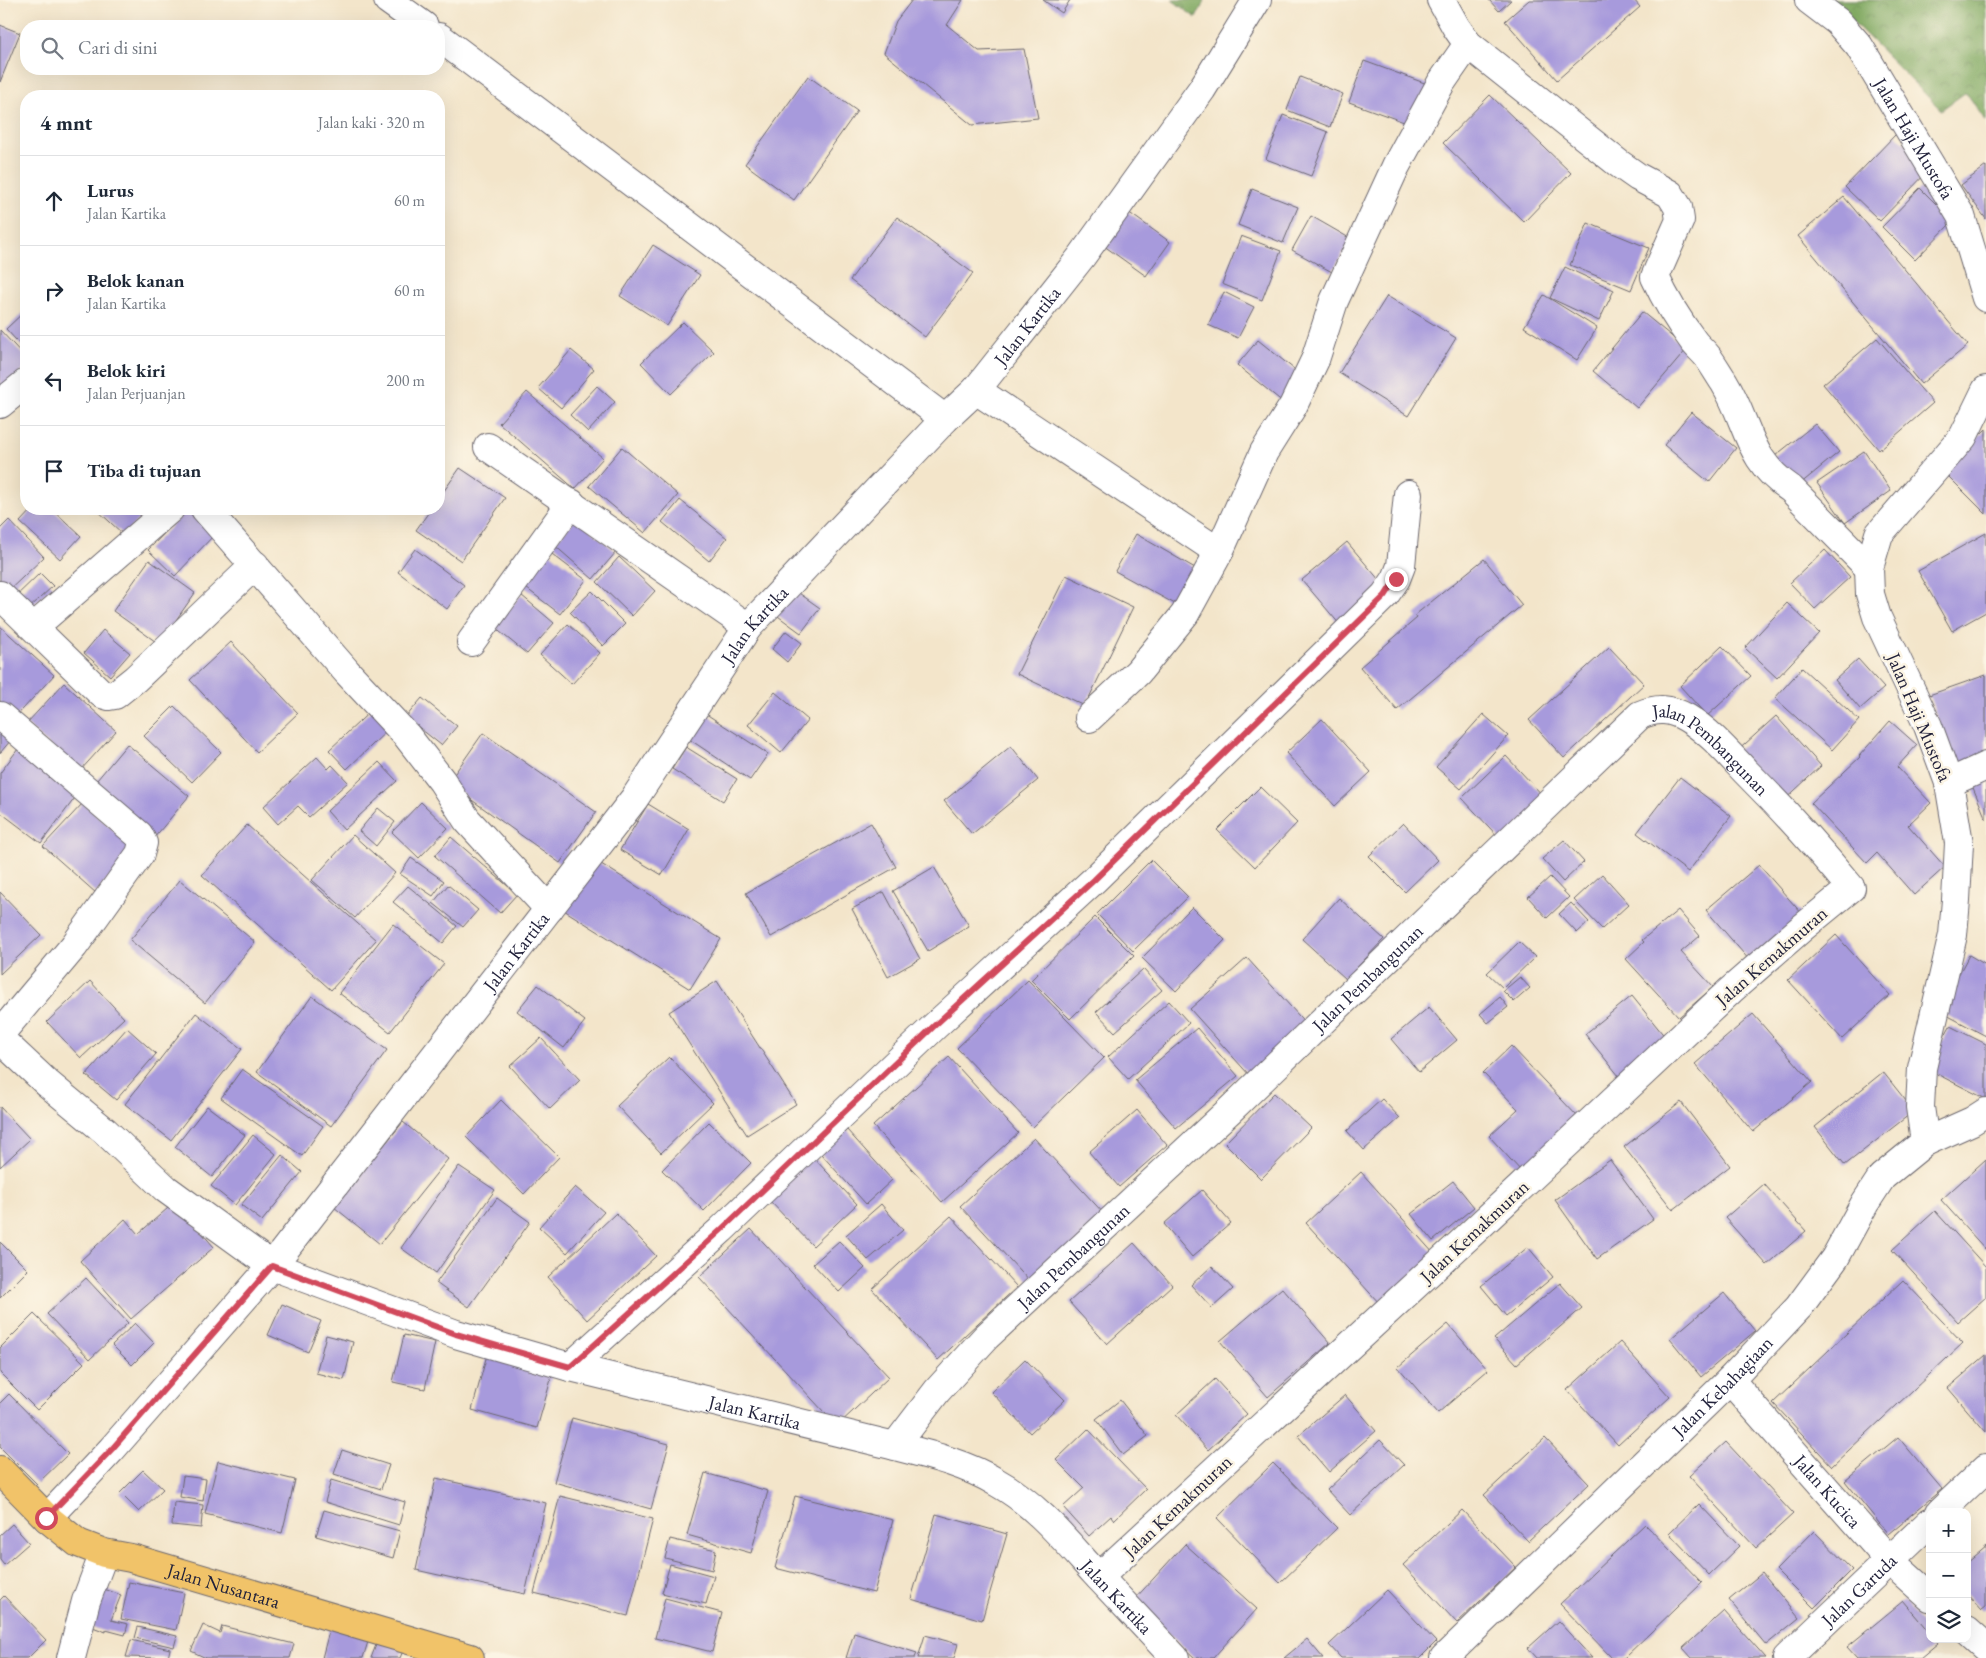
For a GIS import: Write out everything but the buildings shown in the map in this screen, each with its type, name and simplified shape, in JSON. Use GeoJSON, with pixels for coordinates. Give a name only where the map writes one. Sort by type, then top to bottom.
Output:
{"type":"FeatureCollection","features":[{"type":"Feature","properties":{"kind":"main road","name":"Jalan Nusantara"},"geometry":{"type":"LineString","coordinates":[[0,1470],[46,1518],[78,1543],[104,1553],[131,1558],[470,1658]]}},
{"type":"Feature","properties":{"kind":"street"},"geometry":{"type":"LineString","coordinates":[[388,0],[416,20]]}},
{"type":"Feature","properties":{"kind":"street","name":"Jalan Kartika"},"geometry":{"type":"LineString","coordinates":[[46,1518],[112,1449],[272,1266],[634,800],[748,628],[945,419],[976,390],[1082,256],[1202,89],[1257,0]]}},
{"type":"Feature","properties":{"kind":"street"},"geometry":{"type":"LineString","coordinates":[[1441,0],[1468,44],[1618,163],[1638,177],[1670,194],[1678,207],[1680,220],[1654,277],[1694,343],[1708,357],[1725,383],[1754,451],[1762,463],[1776,479],[1791,489],[1869,568]]}},
{"type":"Feature","properties":{"kind":"street","name":"Jalan Haji Mustofa"},"geometry":{"type":"LineString","coordinates":[[1809,0],[1838,22],[1859,46],[1962,216],[1986,298]]}},
{"type":"Feature","properties":{"kind":"street"},"geometry":{"type":"LineString","coordinates":[[445,42],[945,419]]}},
{"type":"Feature","properties":{"kind":"street"},"geometry":{"type":"LineString","coordinates":[[1088,718],[1138,672],[1185,614],[1218,552],[1264,452],[1293,406],[1315,360],[1334,301],[1396,166],[1440,84],[1468,44]]}},
{"type":"Feature","properties":{"kind":"street"},"geometry":{"type":"LineString","coordinates":[[0,404],[20,388]]}},
{"type":"Feature","properties":{"kind":"street"},"geometry":{"type":"LineString","coordinates":[[976,390],[1218,552]]}},
{"type":"Feature","properties":{"kind":"street","name":"Jalan Haji Mustofa"},"geometry":{"type":"LineString","coordinates":[[1925,1142],[1920,1107],[1922,1068],[1952,935],[1956,900],[1958,843],[1949,783],[1928,726],[1876,617],[1870,594],[1869,568],[1879,534],[1963,437],[1986,390]]}},
{"type":"Feature","properties":{"kind":"street"},"geometry":{"type":"LineString","coordinates":[[488,447],[748,628]]}},
{"type":"Feature","properties":{"kind":"street"},"geometry":{"type":"LineString","coordinates":[[570,1367],[721,1230],[934,1026],[1094,880],[1385,596],[1396,579],[1401,566],[1408,494]]}},
{"type":"Feature","properties":{"kind":"street"},"geometry":{"type":"LineString","coordinates":[[470,642],[571,503]]}},
{"type":"Feature","properties":{"kind":"street"},"geometry":{"type":"LineString","coordinates":[[34,627],[163,515]]}},
{"type":"Feature","properties":{"kind":"street"},"geometry":{"type":"LineString","coordinates":[[210,515],[347,672],[407,736],[442,781],[467,820],[549,909]]}},
{"type":"Feature","properties":{"kind":"street"},"geometry":{"type":"LineString","coordinates":[[0,595],[102,694],[109,696],[115,695],[135,679],[255,565]]}},
{"type":"Feature","properties":{"kind":"street","name":"Jalan Pembangunan"},"geometry":{"type":"LineString","coordinates":[[895,1446],[937,1391],[986,1337],[1230,1110],[1640,714],[1656,709],[1672,712],[1686,718],[1705,732],[1803,830],[1851,888]]}},
{"type":"Feature","properties":{"kind":"street"},"geometry":{"type":"LineString","coordinates":[[0,716],[139,835],[143,844],[140,854],[74,946],[0,1034]]}},
{"type":"Feature","properties":{"kind":"street"},"geometry":{"type":"LineString","coordinates":[[1949,783],[1986,766]]}},
{"type":"Feature","properties":{"kind":"street","name":"Jalan Kemakmuran"},"geometry":{"type":"LineString","coordinates":[[1099,1578],[1731,990],[1851,888]]}},
{"type":"Feature","properties":{"kind":"street"},"geometry":{"type":"LineString","coordinates":[[0,1038],[47,1083],[105,1131],[166,1189],[272,1266]]}},
{"type":"Feature","properties":{"kind":"street","name":"Jalan Kebahagiaan"},"geometry":{"type":"LineString","coordinates":[[1444,1658],[1730,1380],[1799,1307],[1836,1258],[1865,1203],[1882,1177],[1925,1142],[1965,1125],[1986,1112]]}},
{"type":"Feature","properties":{"kind":"street","name":"Jalan Kartika"},"geometry":{"type":"LineString","coordinates":[[272,1266],[456,1334],[570,1367],[895,1446],[941,1459],[998,1482],[1024,1499],[1048,1521],[1099,1578],[1176,1658]]}},
{"type":"Feature","properties":{"kind":"street","name":"Jalan Kucica"},"geometry":{"type":"LineString","coordinates":[[1730,1380],[1889,1560],[1926,1593]]}},
{"type":"Feature","properties":{"kind":"street"},"geometry":{"type":"LineString","coordinates":[[1944,1508],[1986,1468]]}},
{"type":"Feature","properties":{"kind":"street","name":"Jalan Garuda"},"geometry":{"type":"LineString","coordinates":[[1787,1658],[1926,1526]]}},
{"type":"Feature","properties":{"kind":"street"},"geometry":{"type":"LineString","coordinates":[[71,1658],[86,1601],[104,1553]]}},
{"type":"Feature","properties":{"kind":"street"},"geometry":{"type":"LineString","coordinates":[[1971,1634],[1986,1647]]}},
{"type":"Feature","properties":{"kind":"green space"},"geometry":{"type":"Polygon","coordinates":[[[1172,0],[1205,0],[1196,18],[1172,0]]]}},
{"type":"Feature","properties":{"kind":"green space"},"geometry":{"type":"Polygon","coordinates":[[[1831,0],[1986,0],[1986,122],[1966,92],[1941,110],[1831,0]]]}},
{"type":"Feature","properties":{"kind":"route"},"geometry":{"type":"LineString","coordinates":[[46,1518],[112,1449],[272,1266],[456,1334],[570,1367],[721,1230],[934,1026],[1094,880],[1385,596],[1396,579]]}}]}
